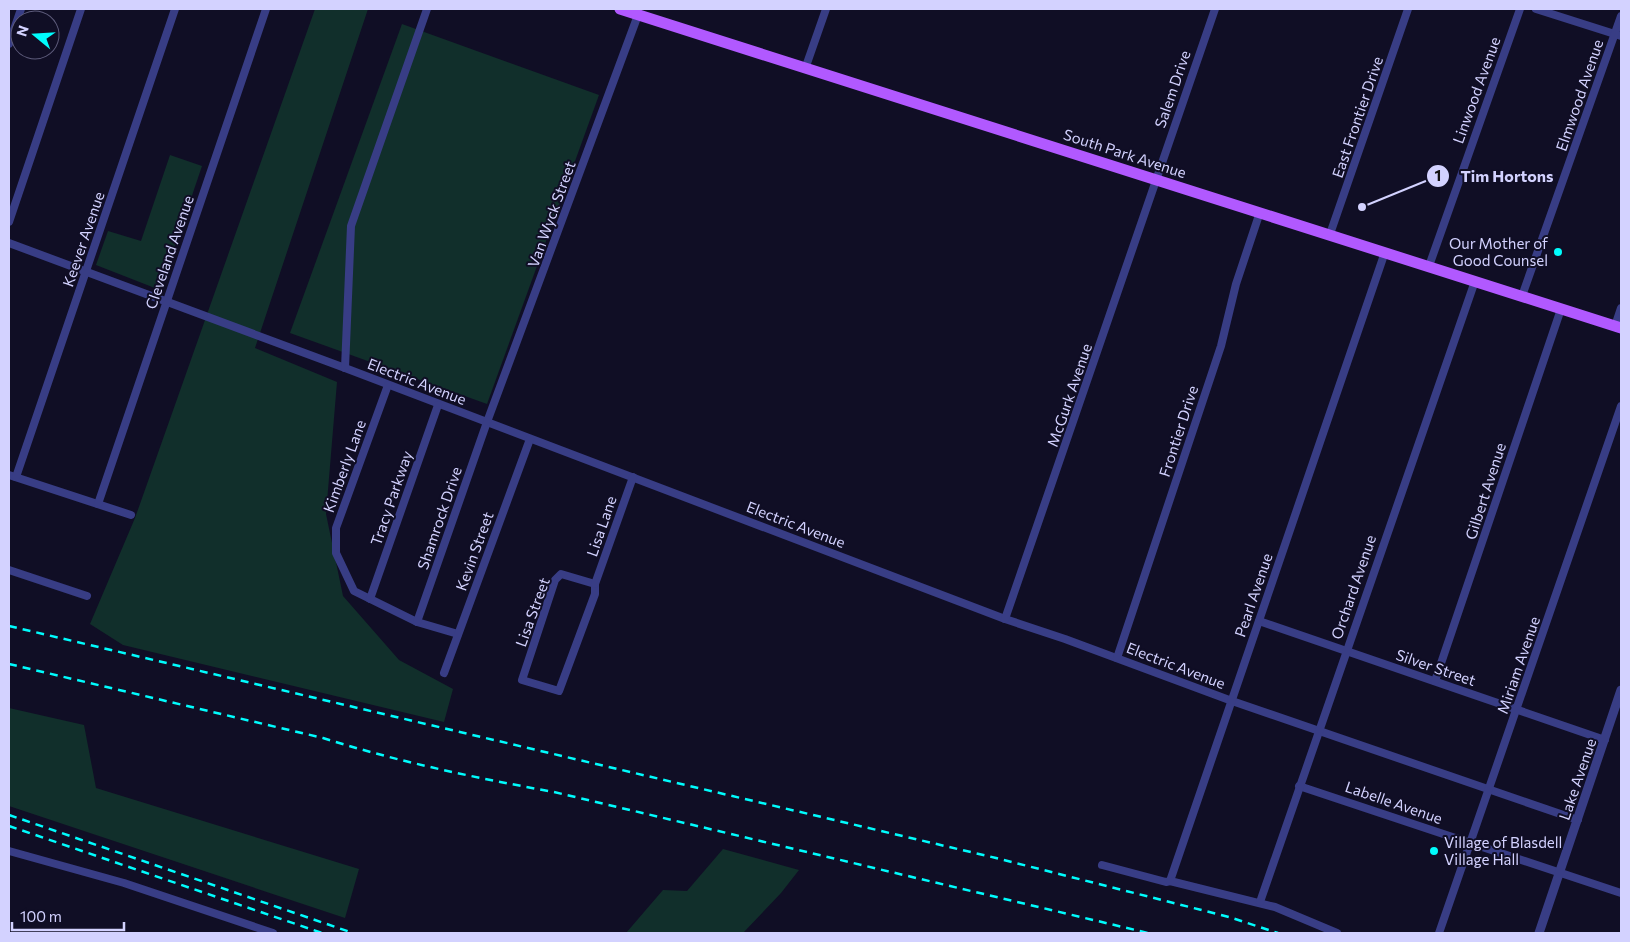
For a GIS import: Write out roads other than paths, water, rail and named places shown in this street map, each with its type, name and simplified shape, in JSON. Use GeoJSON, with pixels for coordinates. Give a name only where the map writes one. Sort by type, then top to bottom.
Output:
{"type":"FeatureCollection","features":[{"type":"Feature","properties":{"kind":"main road","name":"South Park Avenue"},"geometry":{"type":"LineString","coordinates":[[620,9],[805,69],[1156,178],[1618,327]]}},
{"type":"Feature","properties":{"kind":"street"},"geometry":{"type":"LineString","coordinates":[[9,44],[21,9]]}},
{"type":"Feature","properties":{"kind":"street"},"geometry":{"type":"LineString","coordinates":[[9,222],[82,9]]}},
{"type":"Feature","properties":{"kind":"street","name":"Keever Avenue"},"geometry":{"type":"LineString","coordinates":[[12,476],[86,272],[175,9]]}},
{"type":"Feature","properties":{"kind":"street","name":"Cleveland Avenue"},"geometry":{"type":"LineString","coordinates":[[98,504],[266,9]]}},
{"type":"Feature","properties":{"kind":"street"},"geometry":{"type":"LineString","coordinates":[[345,368],[351,226],[427,9]]}},
{"type":"Feature","properties":{"kind":"street"},"geometry":{"type":"LineString","coordinates":[[805,69],[826,9]]}},
{"type":"Feature","properties":{"kind":"street","name":"Salem Drive"},"geometry":{"type":"LineString","coordinates":[[1156,178],[1215,9]]}},
{"type":"Feature","properties":{"kind":"street","name":"East Frontier Drive"},"geometry":{"type":"LineString","coordinates":[[1330,234],[1408,9]]}},
{"type":"Feature","properties":{"kind":"street","name":"Linwood Avenue"},"geometry":{"type":"LineString","coordinates":[[1429,266],[1520,9]]}},
{"type":"Feature","properties":{"kind":"street"},"geometry":{"type":"LineString","coordinates":[[1536,9],[1618,35]]}},
{"type":"Feature","properties":{"kind":"street","name":"Van Wyck Street"},"geometry":{"type":"LineString","coordinates":[[487,422],[638,15]]}},
{"type":"Feature","properties":{"kind":"street","name":"Elmwood Avenue"},"geometry":{"type":"LineString","coordinates":[[1522,296],[1618,35],[1621,16]]}},
{"type":"Feature","properties":{"kind":"street","name":"McGurk Avenue"},"geometry":{"type":"LineString","coordinates":[[1005,620],[1156,178]]}},
{"type":"Feature","properties":{"kind":"street","name":"Frontier Drive"},"geometry":{"type":"LineString","coordinates":[[1116,658],[1221,346],[1236,284],[1260,212]]}},
{"type":"Feature","properties":{"kind":"street","name":"Electric Avenue"},"geometry":{"type":"LineString","coordinates":[[9,243],[345,368],[1005,620],[1116,658],[1232,701],[1578,820]]}},
{"type":"Feature","properties":{"kind":"street","name":"Pearl Avenue"},"geometry":{"type":"LineString","coordinates":[[1170,880],[1385,252]]}},
{"type":"Feature","properties":{"kind":"street","name":"Orchard Avenue"},"geometry":{"type":"LineString","coordinates":[[1260,902],[1345,650],[1474,281]]}},
{"type":"Feature","properties":{"kind":"street"},"geometry":{"type":"LineString","coordinates":[[1618,327],[1621,308]]}},
{"type":"Feature","properties":{"kind":"street","name":"Gilbert Avenue"},"geometry":{"type":"LineString","coordinates":[[1435,681],[1561,309]]}},
{"type":"Feature","properties":{"kind":"street","name":"Kimberly Lane"},"geometry":{"type":"LineString","coordinates":[[388,386],[336,528],[336,553],[354,591],[417,622],[458,634]]}},
{"type":"Feature","properties":{"kind":"street","name":"Tracy Parkway"},"geometry":{"type":"LineString","coordinates":[[370,599],[438,405]]}},
{"type":"Feature","properties":{"kind":"street","name":"Miriam Avenue"},"geometry":{"type":"LineString","coordinates":[[1440,933],[1621,406]]}},
{"type":"Feature","properties":{"kind":"street","name":"Shamrock Drive"},"geometry":{"type":"LineString","coordinates":[[417,622],[487,422]]}},
{"type":"Feature","properties":{"kind":"street","name":"Kevin Street"},"geometry":{"type":"LineString","coordinates":[[444,673],[530,439]]}},
{"type":"Feature","properties":{"kind":"street"},"geometry":{"type":"LineString","coordinates":[[12,476],[131,515]]}},
{"type":"Feature","properties":{"kind":"street","name":"Lisa Lane"},"geometry":{"type":"LineString","coordinates":[[595,584],[633,478]]}},
{"type":"Feature","properties":{"kind":"street"},"geometry":{"type":"LineString","coordinates":[[9,570],[87,596]]}},
{"type":"Feature","properties":{"kind":"street","name":"Lisa Street"},"geometry":{"type":"LineString","coordinates":[[561,574],[570,575],[595,584],[595,594],[559,691],[522,680],[555,580],[561,574]]}},
{"type":"Feature","properties":{"kind":"street","name":"Silver Street"},"geometry":{"type":"LineString","coordinates":[[1259,621],[1605,740]]}},
{"type":"Feature","properties":{"kind":"street","name":"Lake Avenue"},"geometry":{"type":"LineString","coordinates":[[1539,933],[1621,690]]}},
{"type":"Feature","properties":{"kind":"street","name":"Labelle Avenue"},"geometry":{"type":"LineString","coordinates":[[1299,786],[1621,893]]}},
{"type":"Feature","properties":{"kind":"street"},"geometry":{"type":"LineString","coordinates":[[9,850],[124,883],[273,933]]}},
{"type":"Feature","properties":{"kind":"street"},"geometry":{"type":"LineString","coordinates":[[1102,865],[1166,882],[1170,880],[1260,902],[1304,917],[1337,933]]}},
{"type":"Feature","properties":{"kind":"railway"},"geometry":{"type":"LineString","coordinates":[[9,626],[996,858],[1229,917],[1278,933]]}},
{"type":"Feature","properties":{"kind":"railway"},"geometry":{"type":"LineString","coordinates":[[9,664],[323,738],[380,755],[438,769],[554,792],[1148,933]]}},
{"type":"Feature","properties":{"kind":"railway"},"geometry":{"type":"LineString","coordinates":[[9,815],[353,933]]}},
{"type":"Feature","properties":{"kind":"railway"},"geometry":{"type":"LineString","coordinates":[[9,826],[322,933]]}},
{"type":"Feature","properties":{"kind":"place","name":"Tim Hortons"},"geometry":{"type":"Point","coordinates":[1362,207]}},
{"type":"Feature","properties":{"kind":"place","name":"Our Mother of Good Counsel"},"geometry":{"type":"Point","coordinates":[1558,252]}},
{"type":"Feature","properties":{"kind":"place","name":"Village of Blasdell Village Hall"},"geometry":{"type":"Point","coordinates":[1434,851]}}]}
